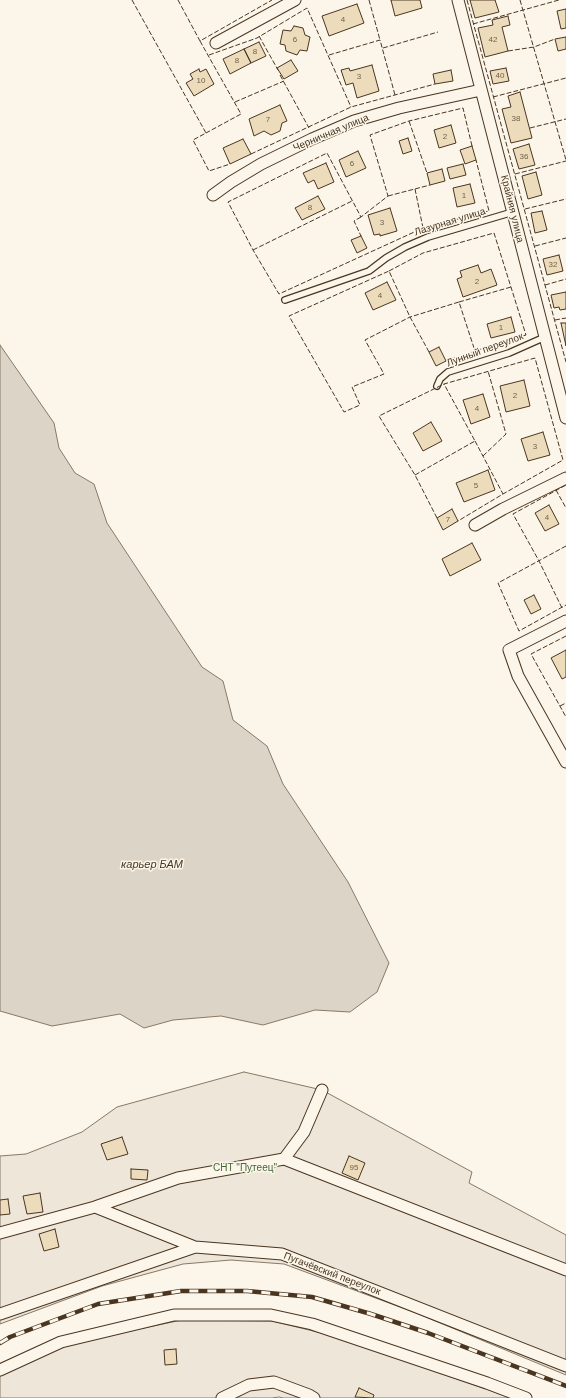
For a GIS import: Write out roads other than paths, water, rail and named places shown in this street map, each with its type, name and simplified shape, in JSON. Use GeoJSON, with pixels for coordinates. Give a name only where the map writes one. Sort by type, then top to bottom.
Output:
{"type":"FeatureCollection","features":[{"type":"Feature","properties":{"kind":"street"},"geometry":{"type":"LineString","coordinates":[[216,43],[294,0]]}},
{"type":"Feature","properties":{"kind":"street","name":"Крайняя улица"},"geometry":{"type":"LineString","coordinates":[[458,0],[566,418]]}},
{"type":"Feature","properties":{"kind":"street","name":"Черничная улица"},"geometry":{"type":"LineString","coordinates":[[213,195],[261,164],[312,139],[354,121],[399,108],[481,90]]}},
{"type":"Feature","properties":{"kind":"street"},"geometry":{"type":"LineString","coordinates":[[475,525],[566,478]]}},
{"type":"Feature","properties":{"kind":"street"},"geometry":{"type":"LineString","coordinates":[[566,621],[509,650],[518,676],[566,762]]}},
{"type":"Feature","properties":{"kind":"street"},"geometry":{"type":"LineString","coordinates":[[284,1159],[304,1132],[322,1090]]}},
{"type":"Feature","properties":{"kind":"street"},"geometry":{"type":"LineString","coordinates":[[0,1233],[95,1207],[178,1178],[284,1159],[566,1270]]}},
{"type":"Feature","properties":{"kind":"street"},"geometry":{"type":"LineString","coordinates":[[95,1207],[195,1247]]}},
{"type":"Feature","properties":{"kind":"street","name":"Пугачёвский переулок"},"geometry":{"type":"LineString","coordinates":[[0,1314],[195,1247],[282,1254],[566,1366]]}},
{"type":"Feature","properties":{"kind":"street"},"geometry":{"type":"LineString","coordinates":[[0,1370],[61,1342],[174,1316],[271,1315],[312,1324],[487,1382],[526,1398]]}},
{"type":"Feature","properties":{"kind":"street"},"geometry":{"type":"LineString","coordinates":[[222,1398],[249,1385],[274,1382],[314,1398]]}},
{"type":"Feature","properties":{"kind":"lane","name":"Лазурная улица"},"geometry":{"type":"LineString","coordinates":[[285,300],[369,271],[386,258],[405,247],[428,237],[513,212]]}},
{"type":"Feature","properties":{"kind":"lane","name":"Лунный переулок"},"geometry":{"type":"LineString","coordinates":[[437,386],[440,379],[448,372],[509,353],[545,337]]}},
{"type":"Feature","properties":{"kind":"water","name":"карьер БАМ"},"geometry":{"type":"Polygon","coordinates":[[[0,345],[54,423],[59,448],[75,473],[94,484],[107,523],[202,667],[223,681],[233,720],[267,746],[283,784],[348,882],[389,963],[377,992],[350,1012],[315,1010],[263,1025],[221,1016],[173,1020],[144,1028],[120,1014],[52,1026],[0,1011],[0,345]]]}},
{"type":"Feature","properties":{"kind":"railway"},"geometry":{"type":"LineString","coordinates":[[0,1343],[10,1337],[98,1304],[181,1291],[247,1291],[312,1297],[371,1314],[428,1333],[566,1386]]}},
{"type":"Feature","properties":{"kind":"park label","name":"СНТ \"Путеец\""},"geometry":{"type":"Point","coordinates":[245,1168]}}]}
